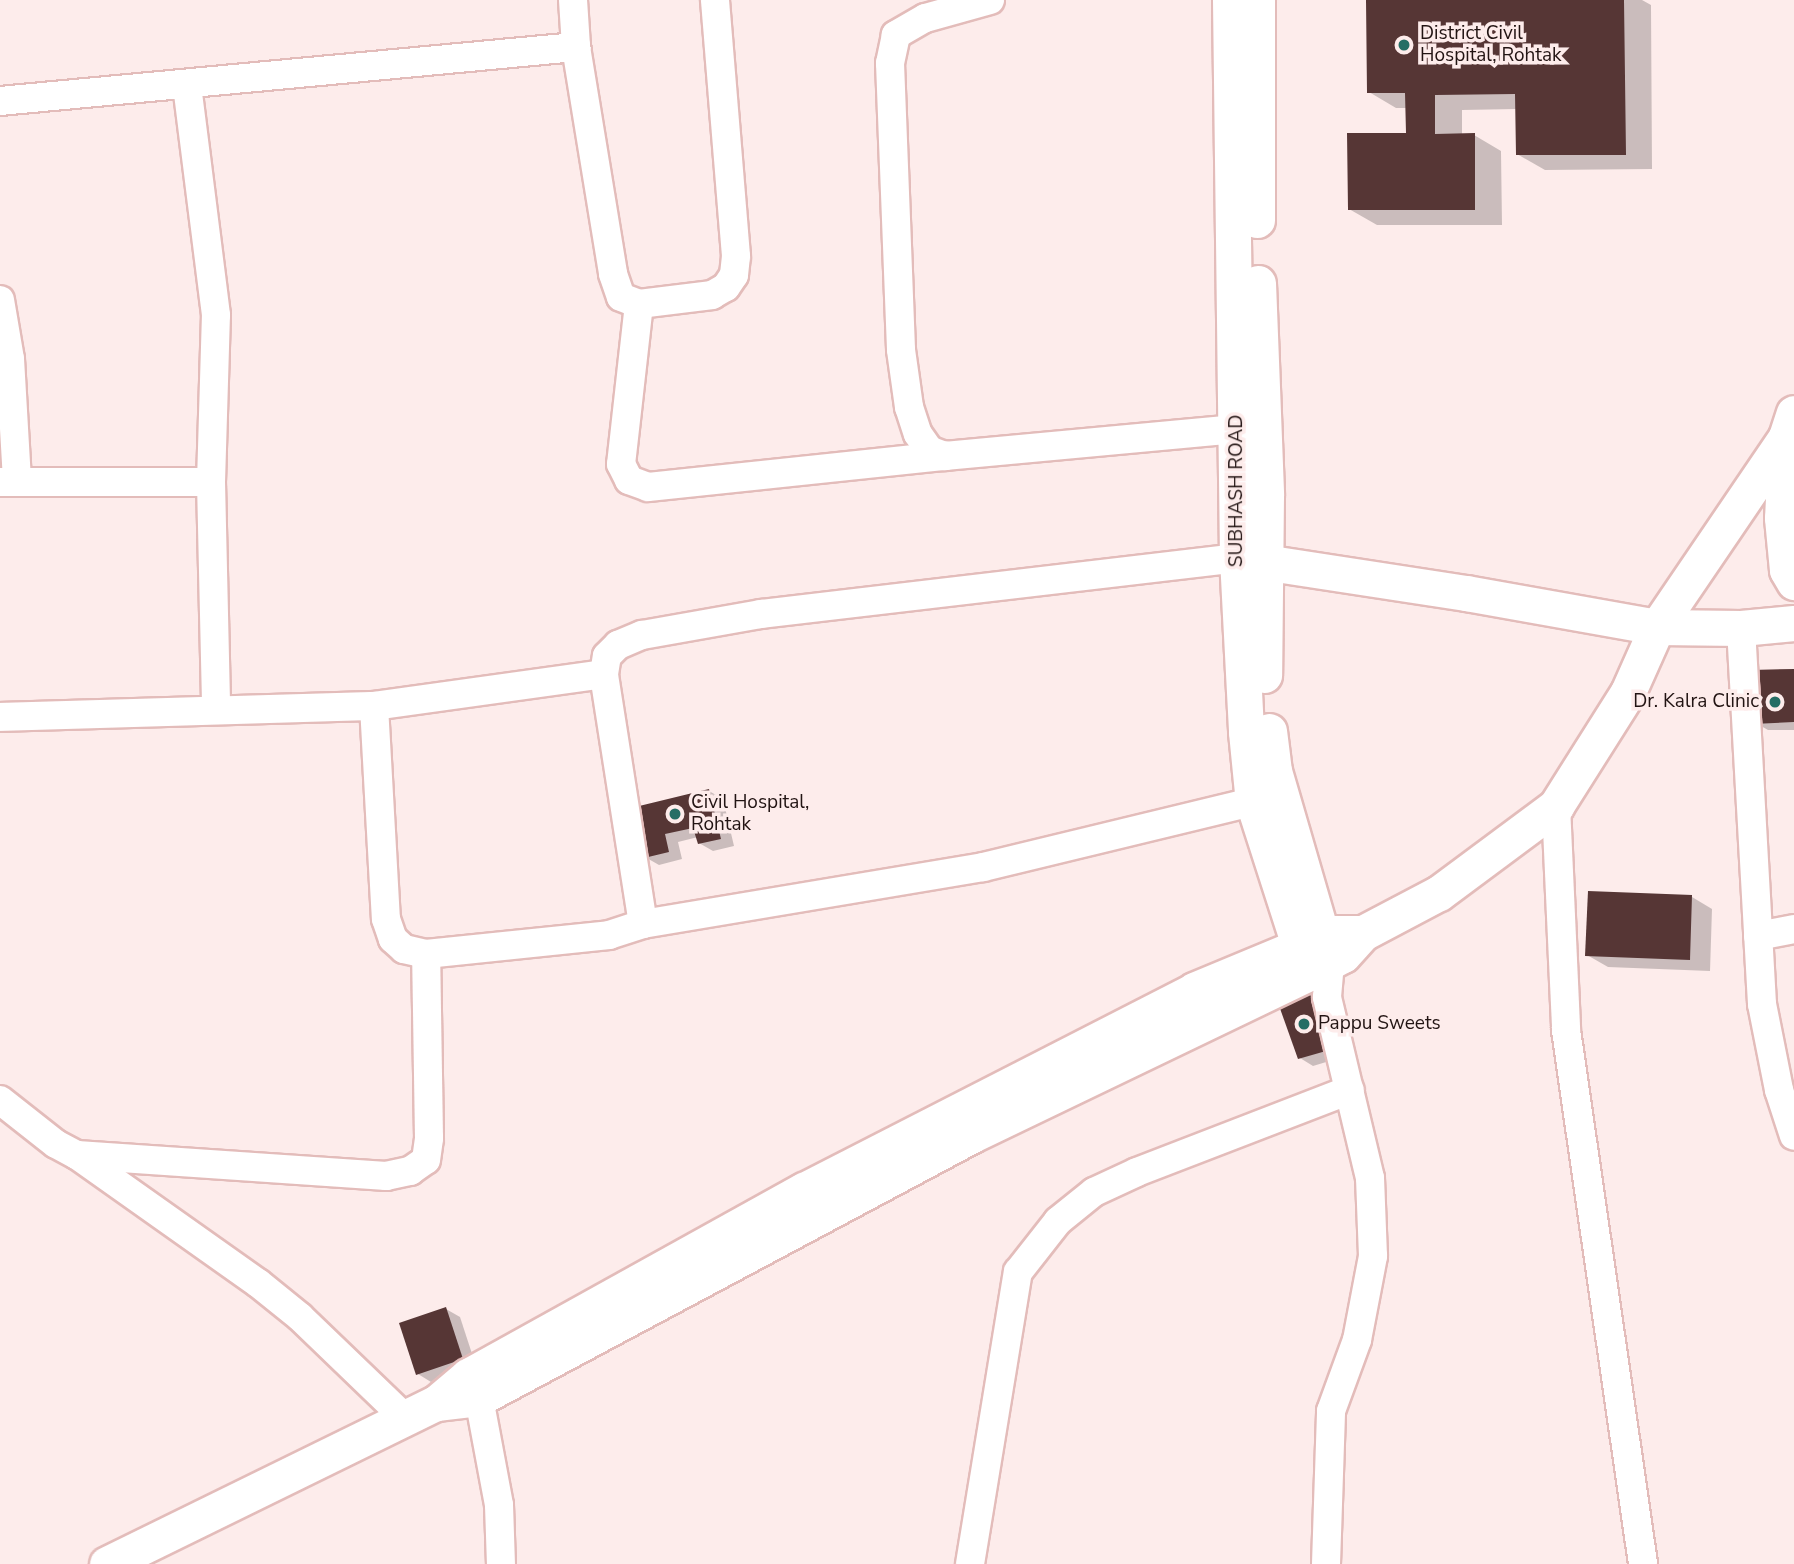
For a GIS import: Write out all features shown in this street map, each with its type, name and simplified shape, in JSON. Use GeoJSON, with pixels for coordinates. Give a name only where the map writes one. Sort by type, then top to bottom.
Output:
{"type":"FeatureCollection","features":[{"type":"Feature","properties":{"kind":"street"},"geometry":{"type":"LineString","coordinates":[[573,0],[576,47],[617,290],[628,302],[639,304],[712,295],[726,287],[734,275],[736,256],[715,0]]}},
{"type":"Feature","properties":{"kind":"street"},"geometry":{"type":"LineString","coordinates":[[945,456],[929,450],[918,434],[909,407],[901,350],[890,63],[896,35],[925,18],[990,0]]}},
{"type":"Feature","properties":{"kind":"street","name":"SUBHASH ROAD"},"geometry":{"type":"LineString","coordinates":[[1230,0],[1246,271],[1250,426],[1251,559],[1241,668],[1267,799],[1317,963]]}},
{"type":"Feature","properties":{"kind":"street","name":"SUBHASH ROAD"},"geometry":{"type":"LineString","coordinates":[[1246,271],[1257,0]]}},
{"type":"Feature","properties":{"kind":"street"},"geometry":{"type":"LineString","coordinates":[[0,101],[576,47]]}},
{"type":"Feature","properties":{"kind":"street"},"geometry":{"type":"LineString","coordinates":[[187,85],[216,315],[211,482],[216,710]]}},
{"type":"Feature","properties":{"kind":"street"},"geometry":{"type":"LineString","coordinates":[[0,300],[4,340],[8,482],[211,482]]}},
{"type":"Feature","properties":{"kind":"street"},"geometry":{"type":"LineString","coordinates":[[639,304],[621,464],[629,480],[648,487],[1250,426]]}},
{"type":"Feature","properties":{"kind":"street"},"geometry":{"type":"LineString","coordinates":[[1790,425],[1782,518],[1787,570],[1794,582]]}},
{"type":"Feature","properties":{"kind":"street"},"geometry":{"type":"LineString","coordinates":[[107,1564],[403,1416],[474,1387],[1317,963],[1331,933],[1363,933],[1439,893],[1556,806],[1628,692],[1657,627],[1790,425]]}},
{"type":"Feature","properties":{"kind":"street"},"geometry":{"type":"LineString","coordinates":[[643,924],[604,674],[607,656],[618,645],[642,635],[761,614],[1251,559],[1657,627],[1741,628],[1794,623]]}},
{"type":"Feature","properties":{"kind":"street"},"geometry":{"type":"LineString","coordinates":[[1741,628],[1762,1004],[1779,1090],[1794,1136]]}},
{"type":"Feature","properties":{"kind":"street"},"geometry":{"type":"LineString","coordinates":[[0,717],[374,706],[604,674]]}},
{"type":"Feature","properties":{"kind":"street"},"geometry":{"type":"LineString","coordinates":[[374,706],[386,919],[393,939],[404,949],[426,954],[609,935],[643,924],[983,867],[1267,799]]}},
{"type":"Feature","properties":{"kind":"street"},"geometry":{"type":"LineString","coordinates":[[1556,806],[1566,1030],[1643,1564]]}},
{"type":"Feature","properties":{"kind":"street"},"geometry":{"type":"LineString","coordinates":[[1758,936],[1794,929]]}},
{"type":"Feature","properties":{"kind":"street"},"geometry":{"type":"LineString","coordinates":[[78,1155],[386,1176],[410,1171],[426,1160],[429,1138],[426,954]]}},
{"type":"Feature","properties":{"kind":"street"},"geometry":{"type":"LineString","coordinates":[[1317,963],[1370,1178],[1373,1256],[1357,1340],[1331,1411],[1326,1564]]}},
{"type":"Feature","properties":{"kind":"street"},"geometry":{"type":"LineString","coordinates":[[970,1564],[1017,1272],[1049,1231],[1094,1192],[1137,1172],[1350,1090]]}},
{"type":"Feature","properties":{"kind":"street"},"geometry":{"type":"LineString","coordinates":[[0,1100],[56,1144],[78,1155],[268,1291],[300,1317],[403,1416]]}},
{"type":"Feature","properties":{"kind":"street"},"geometry":{"type":"LineString","coordinates":[[474,1387],[499,1505],[500,1564]]}},
{"type":"Feature","properties":{"kind":"building"},"geometry":{"type":"Polygon","coordinates":[[[1366,0],[1624,0],[1626,155],[1516,155],[1515,94],[1435,95],[1435,134],[1475,133],[1475,210],[1348,210],[1347,133],[1406,133],[1405,93],[1367,93],[1366,0]]]}},
{"type":"Feature","properties":{"kind":"building"},"geometry":{"type":"Polygon","coordinates":[[[1794,669],[1794,722],[1753,724],[1751,670],[1794,669]]]}},
{"type":"Feature","properties":{"kind":"building"},"geometry":{"type":"Polygon","coordinates":[[[709,789],[721,839],[698,844],[693,828],[665,834],[669,852],[644,858],[631,808],[709,789]]]}},
{"type":"Feature","properties":{"kind":"building"},"geometry":{"type":"Polygon","coordinates":[[[1588,891],[1692,895],[1690,960],[1585,956],[1588,891]]]}},
{"type":"Feature","properties":{"kind":"building","name":"Pappu Sweets"},"geometry":{"type":"Polygon","coordinates":[[[1307,987],[1333,1049],[1298,1059],[1277,1000],[1307,987]]]}},
{"type":"Feature","properties":{"kind":"building"},"geometry":{"type":"Polygon","coordinates":[[[446,1307],[463,1359],[416,1375],[399,1323],[446,1307]]]}},
{"type":"Feature","properties":{"kind":"place","name":"District Civil Hospital, Rohtak"},"geometry":{"type":"Point","coordinates":[1404,45]}},
{"type":"Feature","properties":{"kind":"place","name":"Dr. Kalra Clinic"},"geometry":{"type":"Point","coordinates":[1775,702]}},
{"type":"Feature","properties":{"kind":"place","name":"Civil Hospital, Rohtak"},"geometry":{"type":"Point","coordinates":[675,814]}},
{"type":"Feature","properties":{"kind":"place","name":"Pappu Sweets"},"geometry":{"type":"Point","coordinates":[1304,1024]}}]}
